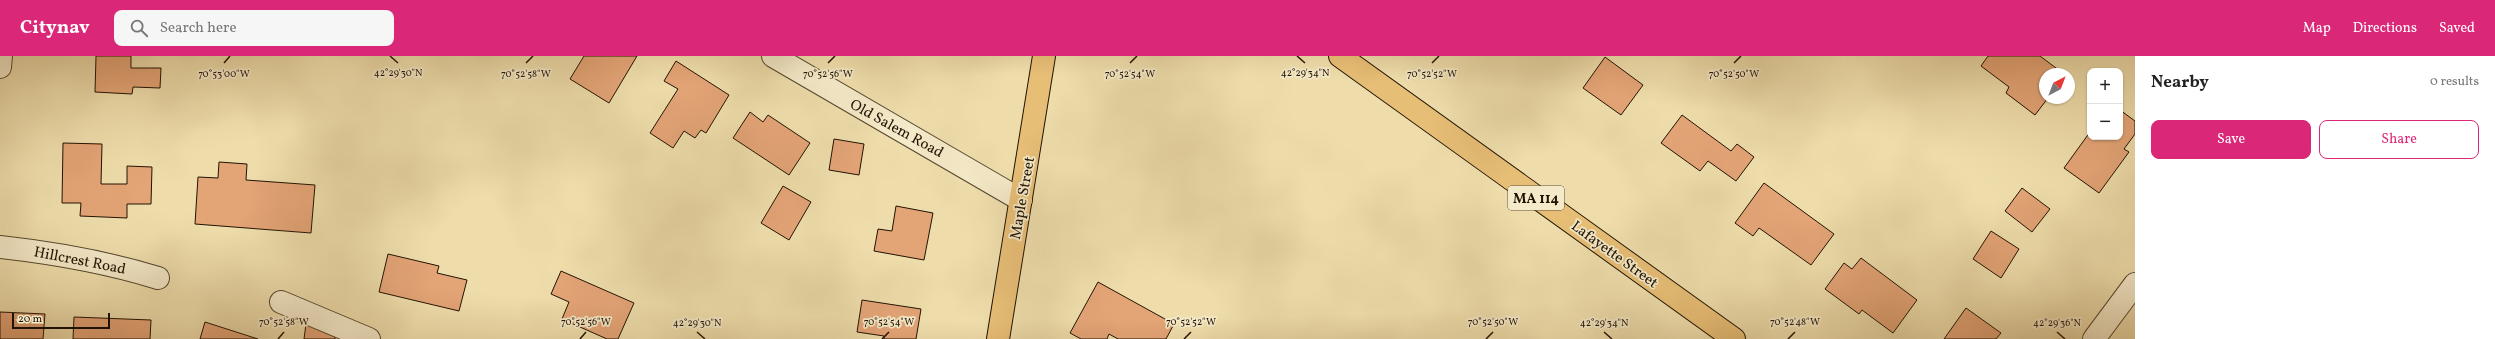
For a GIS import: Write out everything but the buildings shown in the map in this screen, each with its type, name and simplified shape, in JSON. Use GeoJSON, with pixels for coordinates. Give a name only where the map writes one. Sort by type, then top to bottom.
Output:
{"type":"FeatureCollection","features":[{"type":"Feature","properties":{"kind":"main road","name":"Maple Street"},"geometry":{"type":"LineString","coordinates":[[998,339],[1044,56]]}},
{"type":"Feature","properties":{"kind":"main road","name":"Lafayette Street"},"geometry":{"type":"LineString","coordinates":[[1340,56],[1734,339]]}},
{"type":"Feature","properties":{"kind":"street"},"geometry":{"type":"LineString","coordinates":[[0,67],[1,56]]}},
{"type":"Feature","properties":{"kind":"street","name":"Old Salem Road"},"geometry":{"type":"LineString","coordinates":[[773,56],[793,62],[1021,200]]}},
{"type":"Feature","properties":{"kind":"street","name":"Hillcrest Road"},"geometry":{"type":"LineString","coordinates":[[0,247],[58,254],[107,263],[158,278]]}},
{"type":"Feature","properties":{"kind":"street"},"geometry":{"type":"LineString","coordinates":[[2094,339],[2135,284]]}},
{"type":"Feature","properties":{"kind":"street"},"geometry":{"type":"LineString","coordinates":[[281,302],[370,339]]}}]}
